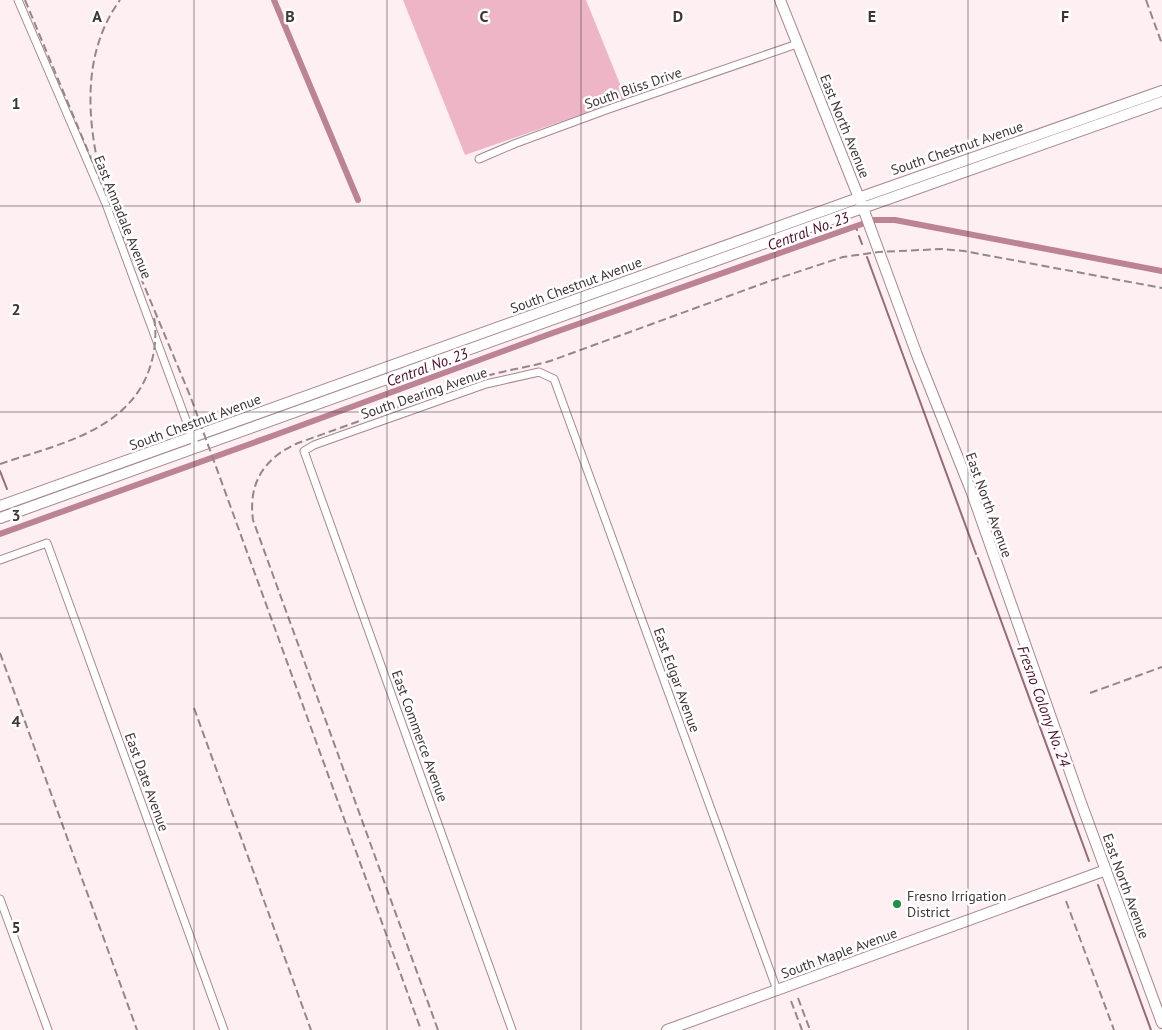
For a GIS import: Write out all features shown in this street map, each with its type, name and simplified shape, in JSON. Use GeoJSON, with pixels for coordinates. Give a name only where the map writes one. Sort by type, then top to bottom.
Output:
{"type":"FeatureCollection","features":[{"type":"Feature","properties":{"kind":"main road","name":"East North Avenue"},"geometry":{"type":"LineString","coordinates":[[780,0],[870,227],[931,392],[980,516],[1040,688],[1162,1023]]}},
{"type":"Feature","properties":{"kind":"main road","name":"South Chestnut Avenue"},"geometry":{"type":"LineString","coordinates":[[862,207],[1162,91]]}},
{"type":"Feature","properties":{"kind":"main road","name":"South Chestnut Avenue"},"geometry":{"type":"LineString","coordinates":[[195,442],[533,321],[1162,102]]}},
{"type":"Feature","properties":{"kind":"main road","name":"South Chestnut Avenue"},"geometry":{"type":"LineString","coordinates":[[0,506],[352,391],[533,321]]}},
{"type":"Feature","properties":{"kind":"main road"},"geometry":{"type":"LineString","coordinates":[[0,518],[195,442]]}},
{"type":"Feature","properties":{"kind":"main road","name":"South Maple Avenue"},"geometry":{"type":"LineString","coordinates":[[666,1030],[1106,870]]}},
{"type":"Feature","properties":{"kind":"street","name":"East Annadale Avenue"},"geometry":{"type":"LineString","coordinates":[[18,0],[106,204],[195,442]]}},
{"type":"Feature","properties":{"kind":"street","name":"South Bliss Drive"},"geometry":{"type":"LineString","coordinates":[[479,159],[606,110],[797,44]]}},
{"type":"Feature","properties":{"kind":"street","name":"South Dearing Avenue"},"geometry":{"type":"LineString","coordinates":[[304,451],[314,445],[486,384],[539,372],[554,379]]}},
{"type":"Feature","properties":{"kind":"street","name":"East Edgar Avenue"},"geometry":{"type":"LineString","coordinates":[[554,379],[776,990]]}},
{"type":"Feature","properties":{"kind":"street","name":"East Commerce Avenue"},"geometry":{"type":"LineString","coordinates":[[304,451],[512,1030]]}},
{"type":"Feature","properties":{"kind":"street","name":"East Date Avenue"},"geometry":{"type":"LineString","coordinates":[[0,560],[47,543],[224,1030]]}},
{"type":"Feature","properties":{"kind":"street"},"geometry":{"type":"LineString","coordinates":[[0,899],[48,1030]]}},
{"type":"Feature","properties":{"kind":"shaded area"},"geometry":{"type":"Polygon","coordinates":[[[403,0],[586,0],[626,99],[465,155],[403,0]]]}},
{"type":"Feature","properties":{"kind":"waterway"},"geometry":{"type":"LineString","coordinates":[[274,0],[358,200]]}},
{"type":"Feature","properties":{"kind":"waterway","name":"Central No. 23"},"geometry":{"type":"LineString","coordinates":[[874,220],[895,220],[1162,271]]}},
{"type":"Feature","properties":{"kind":"waterway","name":"Central No. 23"},"geometry":{"type":"LineString","coordinates":[[0,534],[547,335],[862,224]]}},
{"type":"Feature","properties":{"kind":"waterway","name":"Fresno Colony No. 24"},"geometry":{"type":"LineString","coordinates":[[859,236],[862,244]]}},
{"type":"Feature","properties":{"kind":"waterway","name":"Fresno Colony No. 24"},"geometry":{"type":"LineString","coordinates":[[867,257],[976,554]]}},
{"type":"Feature","properties":{"kind":"waterway"},"geometry":{"type":"LineString","coordinates":[[0,471],[7,489]]}},
{"type":"Feature","properties":{"kind":"waterway","name":"Fresno Colony No. 24"},"geometry":{"type":"LineString","coordinates":[[978,558],[1089,861]]}},
{"type":"Feature","properties":{"kind":"waterway","name":"Fresno Colony No. 24"},"geometry":{"type":"LineString","coordinates":[[1098,885],[1151,1030]]}},
{"type":"Feature","properties":{"kind":"railway"},"geometry":{"type":"LineString","coordinates":[[25,0],[191,398],[421,1030]]}},
{"type":"Feature","properties":{"kind":"railway"},"geometry":{"type":"LineString","coordinates":[[98,164],[91,122],[91,79],[94,58],[100,38],[120,0]]}},
{"type":"Feature","properties":{"kind":"railway"},"geometry":{"type":"LineString","coordinates":[[1146,0],[1162,44]]}},
{"type":"Feature","properties":{"kind":"railway"},"geometry":{"type":"LineString","coordinates":[[438,1030],[253,520],[253,494],[256,483],[268,464],[276,456],[298,443],[486,376],[553,360],[767,282],[843,257],[879,252],[942,249],[964,251],[1162,288]]}},
{"type":"Feature","properties":{"kind":"railway"},"geometry":{"type":"LineString","coordinates":[[0,464],[87,433],[107,422],[124,408],[139,391],[149,370],[155,344],[154,317]]}},
{"type":"Feature","properties":{"kind":"railway"},"geometry":{"type":"LineString","coordinates":[[0,653],[137,1030]]}},
{"type":"Feature","properties":{"kind":"railway"},"geometry":{"type":"LineString","coordinates":[[1090,693],[1162,667]]}},
{"type":"Feature","properties":{"kind":"railway"},"geometry":{"type":"LineString","coordinates":[[194,708],[311,1030]]}},
{"type":"Feature","properties":{"kind":"railway"},"geometry":{"type":"LineString","coordinates":[[1066,901],[1114,1030]]}},
{"type":"Feature","properties":{"kind":"railway"},"geometry":{"type":"LineString","coordinates":[[798,998],[810,1030]]}},
{"type":"Feature","properties":{"kind":"railway"},"geometry":{"type":"LineString","coordinates":[[791,1001],[802,1030]]}},
{"type":"Feature","properties":{"kind":"place","name":"Fresno Irrigation District"},"geometry":{"type":"Point","coordinates":[897,904]}}]}
